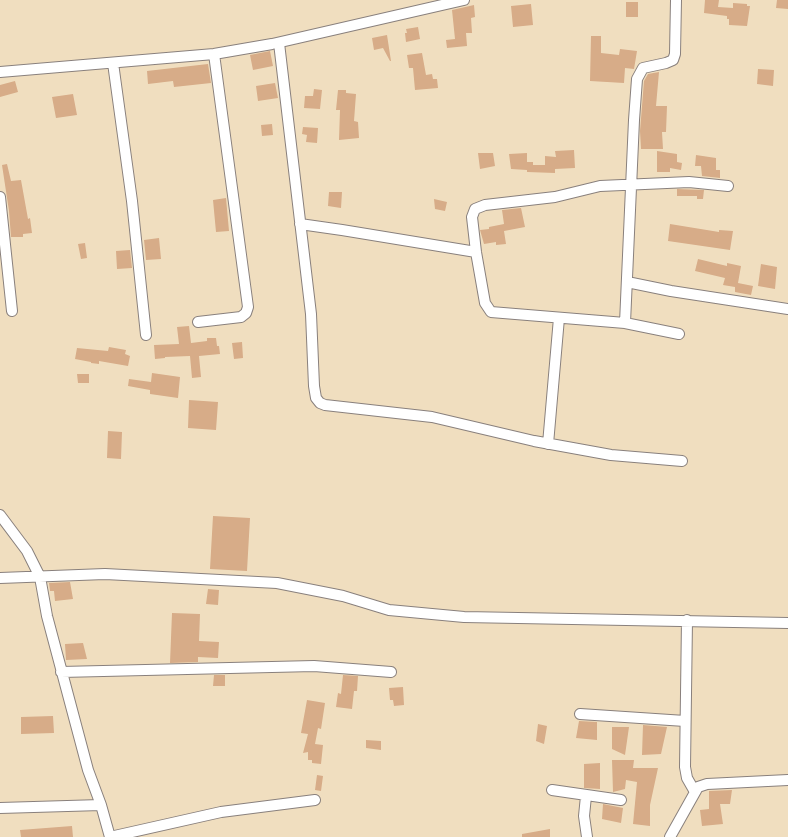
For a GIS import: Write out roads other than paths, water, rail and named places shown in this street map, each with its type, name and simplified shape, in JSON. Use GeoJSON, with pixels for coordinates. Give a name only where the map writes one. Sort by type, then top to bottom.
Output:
{"type":"FeatureCollection","features":[{"type":"Feature","properties":{"kind":"street"},"geometry":{"type":"LineString","coordinates":[[0,72],[214,54],[278,43],[464,0]]}},
{"type":"Feature","properties":{"kind":"street"},"geometry":{"type":"LineString","coordinates":[[625,323],[637,79],[643,68],[673,60],[675,54],[676,0]]}},
{"type":"Feature","properties":{"kind":"street"},"geometry":{"type":"LineString","coordinates":[[278,43],[311,314],[314,386],[316,398],[320,403],[325,406],[432,417],[548,444],[611,455],[682,462]]}},
{"type":"Feature","properties":{"kind":"street"},"geometry":{"type":"LineString","coordinates":[[198,322],[241,317],[246,314],[248,307],[214,54]]}},
{"type":"Feature","properties":{"kind":"street"},"geometry":{"type":"LineString","coordinates":[[112,63],[132,201],[146,335]]}},
{"type":"Feature","properties":{"kind":"street"},"geometry":{"type":"LineString","coordinates":[[679,334],[625,323],[491,312],[485,303],[472,217],[476,208],[485,205],[555,197],[600,186],[689,182],[728,186]]}},
{"type":"Feature","properties":{"kind":"street"},"geometry":{"type":"LineString","coordinates":[[0,197],[12,311]]}},
{"type":"Feature","properties":{"kind":"street"},"geometry":{"type":"LineString","coordinates":[[300,224],[476,252]]}},
{"type":"Feature","properties":{"kind":"street"},"geometry":{"type":"LineString","coordinates":[[627,282],[671,291],[788,309]]}},
{"type":"Feature","properties":{"kind":"street"},"geometry":{"type":"LineString","coordinates":[[548,444],[559,318]]}},
{"type":"Feature","properties":{"kind":"street"},"geometry":{"type":"LineString","coordinates":[[0,515],[27,551],[40,577],[47,616],[61,672],[88,770],[110,837],[221,812],[314,800]]}},
{"type":"Feature","properties":{"kind":"street"},"geometry":{"type":"LineString","coordinates":[[0,578],[106,574],[277,583],[343,596],[389,610],[464,618],[788,623]]}},
{"type":"Feature","properties":{"kind":"street"},"geometry":{"type":"LineString","coordinates":[[687,620],[685,767],[690,787],[694,792]]}},
{"type":"Feature","properties":{"kind":"street"},"geometry":{"type":"LineString","coordinates":[[61,672],[314,666],[391,672]]}},
{"type":"Feature","properties":{"kind":"street"},"geometry":{"type":"LineString","coordinates":[[580,714],[685,721]]}},
{"type":"Feature","properties":{"kind":"street"},"geometry":{"type":"LineString","coordinates":[[674,835],[698,787],[707,784],[788,780]]}},
{"type":"Feature","properties":{"kind":"street"},"geometry":{"type":"LineString","coordinates":[[552,790],[621,800]]}},
{"type":"Feature","properties":{"kind":"street"},"geometry":{"type":"LineString","coordinates":[[586,796],[584,816],[587,837]]}},
{"type":"Feature","properties":{"kind":"street"},"geometry":{"type":"LineString","coordinates":[[0,808],[101,805]]}}]}
